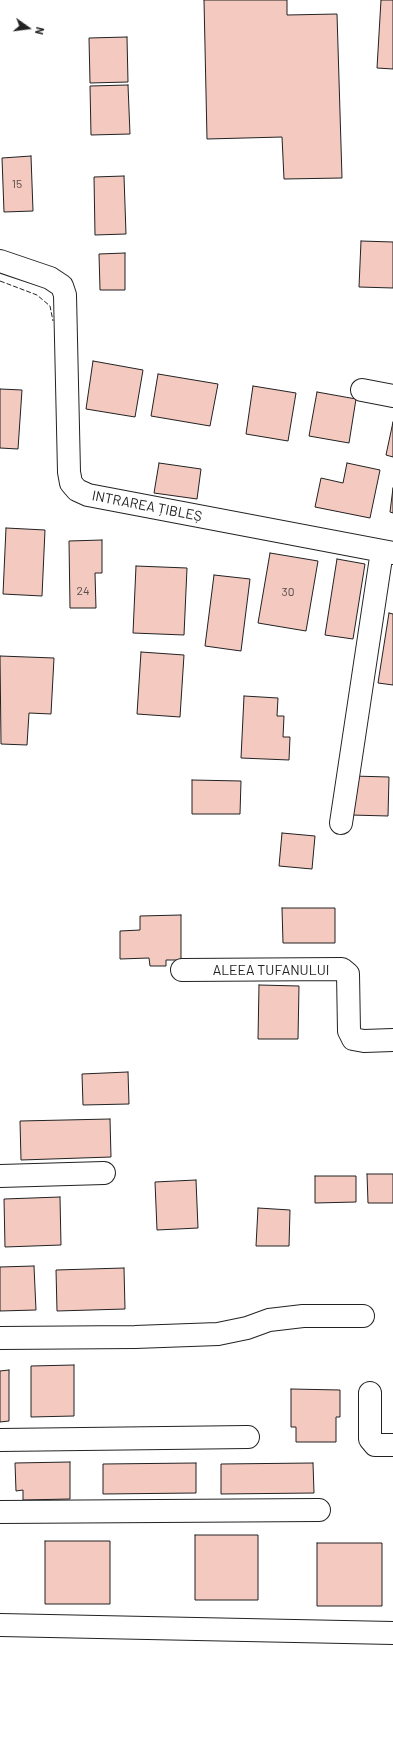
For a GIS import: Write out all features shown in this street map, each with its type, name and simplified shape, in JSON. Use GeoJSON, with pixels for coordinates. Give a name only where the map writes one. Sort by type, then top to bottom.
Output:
{"type":"FeatureCollection","features":[{"type":"Feature","properties":{"kind":"street","name":"INTRAREA ȚIBLEȘ"},"geometry":{"type":"LineString","coordinates":[[0,261],[50,278],[62,286],[65,295],[69,472],[71,483],[76,490],[88,495],[387,552]]}},
{"type":"Feature","properties":{"kind":"street"},"geometry":{"type":"LineString","coordinates":[[362,390],[393,396]]}},
{"type":"Feature","properties":{"kind":"street"},"geometry":{"type":"LineString","coordinates":[[341,823],[387,552]]}},
{"type":"Feature","properties":{"kind":"street","name":"ALEEA TUFANULUI"},"geometry":{"type":"LineString","coordinates":[[182,970],[342,969],[348,974],[349,1031],[353,1039],[364,1041],[393,1040]]}},
{"type":"Feature","properties":{"kind":"street"},"geometry":{"type":"LineString","coordinates":[[0,1176],[104,1174]]}},
{"type":"Feature","properties":{"kind":"street"},"geometry":{"type":"LineString","coordinates":[[0,1338],[135,1337],[218,1334],[247,1328],[268,1320],[303,1316],[363,1316]]}},
{"type":"Feature","properties":{"kind":"street"},"geometry":{"type":"LineString","coordinates":[[370,1393],[370,1438],[375,1445],[393,1445]]}},
{"type":"Feature","properties":{"kind":"street"},"geometry":{"type":"LineString","coordinates":[[0,1440],[248,1437]]}},
{"type":"Feature","properties":{"kind":"street"},"geometry":{"type":"LineString","coordinates":[[0,1512],[319,1510]]}},
{"type":"Feature","properties":{"kind":"street"},"geometry":{"type":"LineString","coordinates":[[0,1625],[393,1632]]}},
{"type":"Feature","properties":{"kind":"building"},"geometry":{"type":"Polygon","coordinates":[[[204,0],[287,0],[287,15],[337,14],[342,178],[284,179],[282,137],[207,139],[204,0]]]}},
{"type":"Feature","properties":{"kind":"building"},"geometry":{"type":"Polygon","coordinates":[[[381,0],[393,0],[393,69],[377,68],[381,0]]]}},
{"type":"Feature","properties":{"kind":"building"},"geometry":{"type":"Polygon","coordinates":[[[127,37],[128,82],[90,83],[89,38],[127,37]]]}},
{"type":"Feature","properties":{"kind":"building"},"geometry":{"type":"Polygon","coordinates":[[[128,85],[130,134],[91,135],[90,86],[128,85]]]}},
{"type":"Feature","properties":{"kind":"building"},"geometry":{"type":"Polygon","coordinates":[[[31,156],[33,211],[4,212],[2,158],[31,156]]]}},
{"type":"Feature","properties":{"kind":"building"},"geometry":{"type":"Polygon","coordinates":[[[124,176],[126,234],[95,235],[94,177],[124,176]]]}},
{"type":"Feature","properties":{"kind":"building"},"geometry":{"type":"Polygon","coordinates":[[[361,241],[393,242],[393,288],[359,287],[361,241]]]}},
{"type":"Feature","properties":{"kind":"building"},"geometry":{"type":"Polygon","coordinates":[[[125,253],[125,290],[100,290],[99,254],[125,253]]]}},
{"type":"Feature","properties":{"kind":"building"},"geometry":{"type":"Polygon","coordinates":[[[93,361],[143,370],[135,417],[86,409],[93,361]]]}},
{"type":"Feature","properties":{"kind":"building"},"geometry":{"type":"Polygon","coordinates":[[[158,374],[218,384],[210,426],[151,416],[158,374]]]}},
{"type":"Feature","properties":{"kind":"building"},"geometry":{"type":"Polygon","coordinates":[[[253,386],[296,393],[288,441],[246,434],[253,386]]]}},
{"type":"Feature","properties":{"kind":"building"},"geometry":{"type":"Polygon","coordinates":[[[0,389],[22,390],[18,449],[0,448],[0,389]]]}},
{"type":"Feature","properties":{"kind":"building"},"geometry":{"type":"Polygon","coordinates":[[[317,392],[356,399],[349,443],[309,436],[317,392]]]}},
{"type":"Feature","properties":{"kind":"building"},"geometry":{"type":"Polygon","coordinates":[[[393,422],[393,457],[386,455],[393,422]]]}},
{"type":"Feature","properties":{"kind":"building"},"geometry":{"type":"Polygon","coordinates":[[[159,463],[201,469],[197,499],[154,493],[159,463]]]}},
{"type":"Feature","properties":{"kind":"building"},"geometry":{"type":"Polygon","coordinates":[[[347,463],[380,470],[370,518],[315,507],[321,478],[343,483],[347,463]]]}},
{"type":"Feature","properties":{"kind":"building"},"geometry":{"type":"Polygon","coordinates":[[[393,488],[393,513],[390,512],[393,488]]]}},
{"type":"Feature","properties":{"kind":"building"},"geometry":{"type":"Polygon","coordinates":[[[6,528],[45,530],[42,596],[3,594],[6,528]]]}},
{"type":"Feature","properties":{"kind":"building"},"geometry":{"type":"Polygon","coordinates":[[[102,540],[102,573],[95,573],[96,608],[70,608],[69,541],[102,540]]]}},
{"type":"Feature","properties":{"kind":"building"},"geometry":{"type":"Polygon","coordinates":[[[270,553],[318,561],[306,631],[258,623],[270,553]]]}},
{"type":"Feature","properties":{"kind":"building"},"geometry":{"type":"Polygon","coordinates":[[[337,559],[365,564],[353,639],[325,635],[337,559]]]}},
{"type":"Feature","properties":{"kind":"building"},"geometry":{"type":"Polygon","coordinates":[[[136,566],[187,568],[184,635],[133,633],[136,566]]]}},
{"type":"Feature","properties":{"kind":"building"},"geometry":{"type":"Polygon","coordinates":[[[214,575],[250,579],[241,651],[205,646],[214,575]]]}},
{"type":"Feature","properties":{"kind":"building"},"geometry":{"type":"Polygon","coordinates":[[[389,613],[393,614],[393,685],[378,683],[389,613]]]}},
{"type":"Feature","properties":{"kind":"building"},"geometry":{"type":"Polygon","coordinates":[[[141,652],[184,655],[180,717],[137,714],[141,652]]]}},
{"type":"Feature","properties":{"kind":"building"},"geometry":{"type":"Polygon","coordinates":[[[0,656],[54,658],[51,714],[29,713],[27,745],[1,744],[0,656]]]}},
{"type":"Feature","properties":{"kind":"building"},"geometry":{"type":"Polygon","coordinates":[[[244,696],[278,698],[277,716],[284,716],[283,737],[290,737],[289,760],[241,758],[244,696]]]}},
{"type":"Feature","properties":{"kind":"building"},"geometry":{"type":"Polygon","coordinates":[[[352,776],[389,777],[388,816],[351,815],[352,776]]]}},
{"type":"Feature","properties":{"kind":"building"},"geometry":{"type":"Polygon","coordinates":[[[192,780],[241,781],[240,814],[192,814],[192,780]]]}},
{"type":"Feature","properties":{"kind":"building"},"geometry":{"type":"Polygon","coordinates":[[[282,833],[315,836],[312,869],[279,866],[282,833]]]}},
{"type":"Feature","properties":{"kind":"building"},"geometry":{"type":"Polygon","coordinates":[[[282,908],[335,908],[335,943],[283,943],[282,908]]]}},
{"type":"Feature","properties":{"kind":"building"},"geometry":{"type":"Polygon","coordinates":[[[181,915],[181,960],[166,960],[166,966],[150,966],[149,958],[120,959],[120,931],[140,930],[140,916],[181,915]]]}},
{"type":"Feature","properties":{"kind":"building"},"geometry":{"type":"Polygon","coordinates":[[[259,985],[299,986],[298,1039],[258,1039],[259,985]]]}},
{"type":"Feature","properties":{"kind":"building"},"geometry":{"type":"Polygon","coordinates":[[[128,1072],[129,1104],[83,1105],[82,1074],[128,1072]]]}},
{"type":"Feature","properties":{"kind":"building"},"geometry":{"type":"Polygon","coordinates":[[[110,1119],[111,1157],[21,1160],[20,1121],[110,1119]]]}},
{"type":"Feature","properties":{"kind":"building"},"geometry":{"type":"Polygon","coordinates":[[[367,1174],[393,1174],[393,1203],[368,1203],[367,1174]]]}},
{"type":"Feature","properties":{"kind":"building"},"geometry":{"type":"Polygon","coordinates":[[[315,1176],[356,1176],[356,1202],[315,1203],[315,1176]]]}},
{"type":"Feature","properties":{"kind":"building"},"geometry":{"type":"Polygon","coordinates":[[[196,1180],[198,1228],[157,1230],[155,1182],[196,1180]]]}},
{"type":"Feature","properties":{"kind":"building"},"geometry":{"type":"Polygon","coordinates":[[[60,1197],[61,1245],[5,1247],[4,1199],[60,1197]]]}},
{"type":"Feature","properties":{"kind":"building"},"geometry":{"type":"Polygon","coordinates":[[[258,1208],[290,1210],[289,1246],[256,1246],[258,1208]]]}},
{"type":"Feature","properties":{"kind":"building"},"geometry":{"type":"Polygon","coordinates":[[[34,1266],[36,1310],[0,1311],[0,1267],[34,1266]]]}},
{"type":"Feature","properties":{"kind":"building"},"geometry":{"type":"Polygon","coordinates":[[[124,1268],[125,1309],[57,1311],[56,1270],[124,1268]]]}},
{"type":"Feature","properties":{"kind":"building"},"geometry":{"type":"Polygon","coordinates":[[[74,1365],[74,1416],[31,1417],[31,1366],[74,1365]]]}},
{"type":"Feature","properties":{"kind":"building"},"geometry":{"type":"Polygon","coordinates":[[[9,1370],[9,1421],[0,1422],[0,1371],[9,1370]]]}},
{"type":"Feature","properties":{"kind":"building"},"geometry":{"type":"Polygon","coordinates":[[[291,1389],[340,1390],[340,1417],[336,1417],[336,1442],[296,1442],[296,1427],[291,1427],[291,1389]]]}},
{"type":"Feature","properties":{"kind":"building"},"geometry":{"type":"Polygon","coordinates":[[[70,1462],[70,1499],[23,1500],[23,1490],[16,1491],[15,1463],[70,1462]]]}},
{"type":"Feature","properties":{"kind":"building"},"geometry":{"type":"Polygon","coordinates":[[[196,1463],[196,1493],[103,1494],[103,1464],[196,1463]]]}},
{"type":"Feature","properties":{"kind":"building"},"geometry":{"type":"Polygon","coordinates":[[[313,1463],[314,1493],[221,1494],[221,1464],[313,1463]]]}},
{"type":"Feature","properties":{"kind":"building"},"geometry":{"type":"Polygon","coordinates":[[[195,1535],[258,1535],[258,1600],[195,1600],[195,1535]]]}},
{"type":"Feature","properties":{"kind":"building"},"geometry":{"type":"Polygon","coordinates":[[[45,1541],[110,1541],[110,1604],[45,1604],[45,1541]]]}},
{"type":"Feature","properties":{"kind":"building"},"geometry":{"type":"Polygon","coordinates":[[[317,1543],[382,1543],[382,1606],[317,1606],[317,1543]]]}},
{"type":"Feature","properties":{"kind":"fence"},"geometry":{"type":"LineString","coordinates":[[0,281],[37,295],[50,306],[53,321]]}}]}
